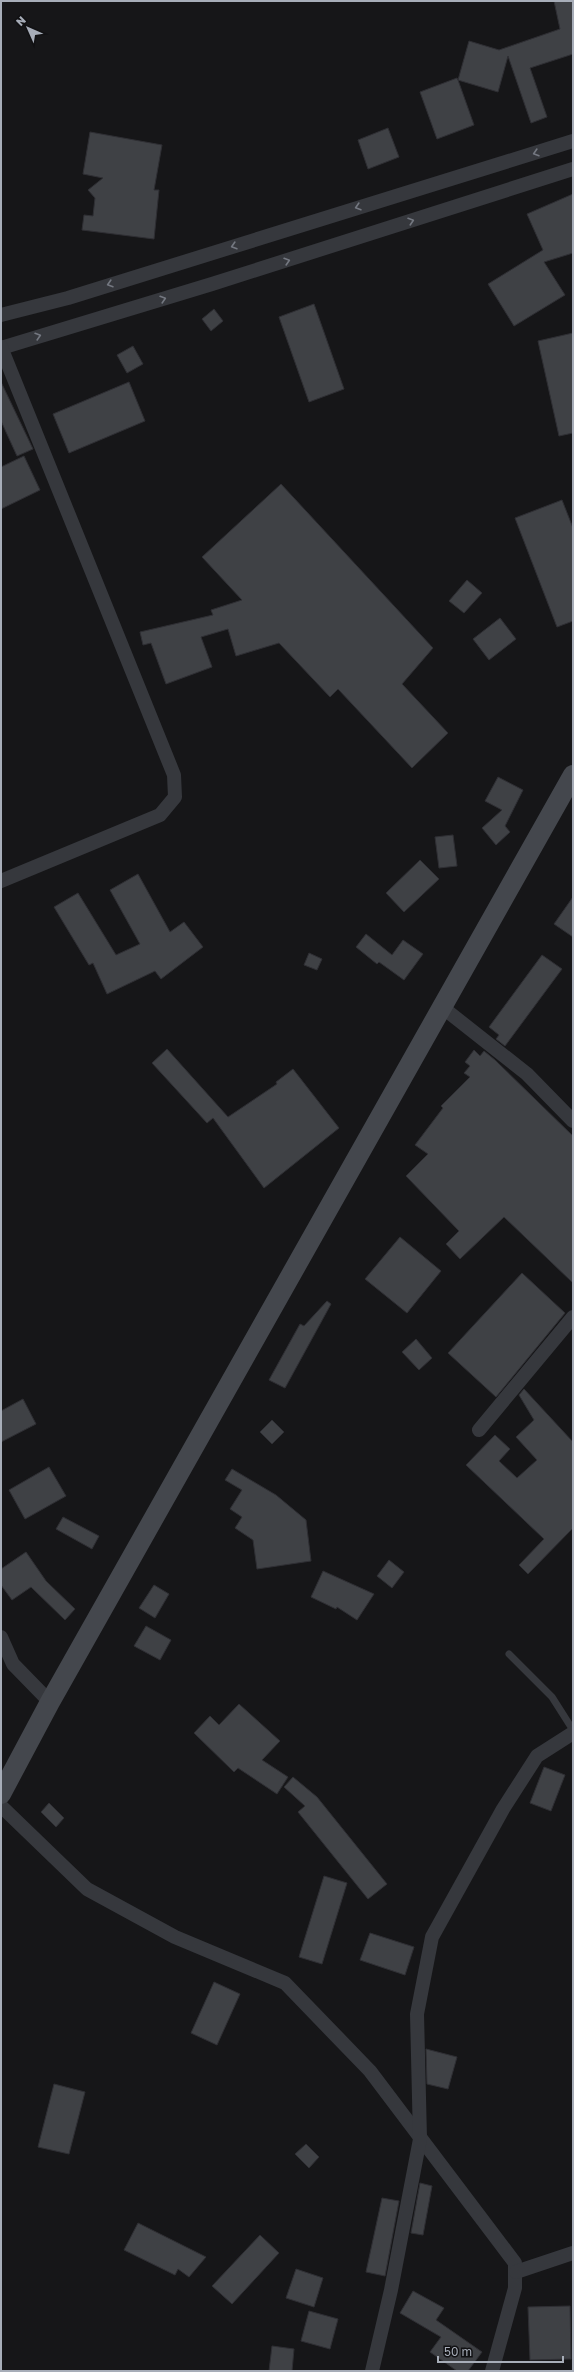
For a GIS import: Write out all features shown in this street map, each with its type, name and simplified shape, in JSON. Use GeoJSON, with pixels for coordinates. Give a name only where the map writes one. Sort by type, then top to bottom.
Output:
{"type":"FeatureCollection","features":[{"type":"Feature","properties":{"kind":"main road"},"geometry":{"type":"LineString","coordinates":[[1,1794],[50,1702],[573,775]]}},
{"type":"Feature","properties":{"kind":"street"},"geometry":{"type":"LineString","coordinates":[[1,315],[68,298],[573,141]]}},
{"type":"Feature","properties":{"kind":"street"},"geometry":{"type":"LineString","coordinates":[[1,880],[160,815],[174,797],[174,775],[1,348],[220,282],[573,169]]}},
{"type":"Feature","properties":{"kind":"street"},"geometry":{"type":"LineString","coordinates":[[442,1007],[527,1074],[573,1121]]}},
{"type":"Feature","properties":{"kind":"street"},"geometry":{"type":"LineString","coordinates":[[479,1430],[573,1317]]}},
{"type":"Feature","properties":{"kind":"street"},"geometry":{"type":"LineString","coordinates":[[1,1637],[13,1664],[50,1702]]}},
{"type":"Feature","properties":{"kind":"street"},"geometry":{"type":"LineString","coordinates":[[372,2371],[391,2290],[420,2139],[416,2014],[432,1936],[503,1809],[538,1756],[573,1733]]}},
{"type":"Feature","properties":{"kind":"street"},"geometry":{"type":"LineString","coordinates":[[1,1806],[87,1889],[175,1937],[285,1983],[370,2071],[420,2139],[503,2244],[515,2263],[515,2288],[492,2371]]}},
{"type":"Feature","properties":{"kind":"street"},"geometry":{"type":"LineString","coordinates":[[516,2272],[573,2253]]}},
{"type":"Feature","properties":{"kind":"lane"},"geometry":{"type":"LineString","coordinates":[[509,1654],[552,1697],[573,1730]]}},
{"type":"Feature","properties":{"kind":"building"},"geometry":{"type":"Polygon","coordinates":[[[554,1],[573,1],[573,54],[530,68],[547,117],[531,123],[508,56],[498,92],[458,80],[469,41],[499,50],[560,29],[554,1]]]}},
{"type":"Feature","properties":{"kind":"building"},"geometry":{"type":"Polygon","coordinates":[[[457,78],[474,125],[437,139],[420,92],[457,78]]]}},
{"type":"Feature","properties":{"kind":"building"},"geometry":{"type":"Polygon","coordinates":[[[388,128],[399,157],[368,169],[358,140],[388,128]]]}},
{"type":"Feature","properties":{"kind":"building"},"geometry":{"type":"Polygon","coordinates":[[[90,132],[162,145],[154,190],[159,190],[154,239],[82,230],[84,215],[93,216],[95,198],[88,190],[103,178],[83,174],[90,132]]]}},
{"type":"Feature","properties":{"kind":"building"},"geometry":{"type":"Polygon","coordinates":[[[573,194],[573,253],[544,262],[565,295],[514,326],[488,284],[543,250],[527,214],[573,194]]]}},
{"type":"Feature","properties":{"kind":"building"},"geometry":{"type":"Polygon","coordinates":[[[314,304],[344,389],[309,402],[279,317],[314,304]]]}},
{"type":"Feature","properties":{"kind":"building"},"geometry":{"type":"Polygon","coordinates":[[[214,309],[223,321],[211,331],[202,319],[214,309]]]}},
{"type":"Feature","properties":{"kind":"building"},"geometry":{"type":"Polygon","coordinates":[[[573,333],[573,433],[559,436],[538,341],[573,333]]]}},
{"type":"Feature","properties":{"kind":"building"},"geometry":{"type":"Polygon","coordinates":[[[133,346],[143,364],[127,373],[117,355],[133,346]]]}},
{"type":"Feature","properties":{"kind":"building"},"geometry":{"type":"Polygon","coordinates":[[[1,382],[33,449],[17,456],[1,421],[1,382]]]}},
{"type":"Feature","properties":{"kind":"building"},"geometry":{"type":"Polygon","coordinates":[[[129,382],[145,421],[69,453],[53,414],[129,382]]]}},
{"type":"Feature","properties":{"kind":"building"},"geometry":{"type":"Polygon","coordinates":[[[24,456],[40,490],[1,509],[1,467],[24,456]]]}},
{"type":"Feature","properties":{"kind":"building"},"geometry":{"type":"Polygon","coordinates":[[[281,484],[433,648],[402,684],[448,733],[412,768],[338,689],[330,697],[279,643],[236,656],[228,629],[201,637],[212,667],[166,684],[151,643],[143,645],[140,632],[213,615],[211,610],[242,600],[202,557],[281,484]]]}},
{"type":"Feature","properties":{"kind":"building"},"geometry":{"type":"Polygon","coordinates":[[[562,500],[573,528],[573,621],[557,627],[515,518],[562,500]]]}},
{"type":"Feature","properties":{"kind":"building"},"geometry":{"type":"Polygon","coordinates":[[[467,580],[482,593],[464,613],[449,601],[467,580]]]}},
{"type":"Feature","properties":{"kind":"building"},"geometry":{"type":"Polygon","coordinates":[[[500,618],[516,639],[489,660],[473,639],[500,618]]]}},
{"type":"Feature","properties":{"kind":"building"},"geometry":{"type":"Polygon","coordinates":[[[498,777],[523,790],[505,826],[510,832],[496,845],[482,828],[502,810],[485,801],[498,777]]]}},
{"type":"Feature","properties":{"kind":"building"},"geometry":{"type":"Polygon","coordinates":[[[453,835],[457,866],[439,868],[435,837],[453,835]]]}},
{"type":"Feature","properties":{"kind":"building"},"geometry":{"type":"Polygon","coordinates":[[[420,860],[439,879],[404,912],[386,893],[420,860]]]}},
{"type":"Feature","properties":{"kind":"building"},"geometry":{"type":"Polygon","coordinates":[[[138,874],[170,932],[184,922],[203,947],[161,979],[155,971],[107,994],[93,963],[89,965],[54,907],[78,893],[116,955],[140,944],[110,890],[138,874]]]}},
{"type":"Feature","properties":{"kind":"building"},"geometry":{"type":"Polygon","coordinates":[[[573,897],[573,937],[554,924],[573,897]]]}},
{"type":"Feature","properties":{"kind":"building"},"geometry":{"type":"Polygon","coordinates":[[[366,934],[392,955],[403,940],[423,954],[404,980],[379,962],[377,964],[356,947],[366,934]]]}},
{"type":"Feature","properties":{"kind":"building"},"geometry":{"type":"Polygon","coordinates":[[[309,953],[322,959],[317,970],[304,965],[309,953]]]}},
{"type":"Feature","properties":{"kind":"building"},"geometry":{"type":"Polygon","coordinates":[[[542,955],[562,969],[505,1046],[496,1039],[499,1035],[489,1027],[542,955]]]}},
{"type":"Feature","properties":{"kind":"building"},"geometry":{"type":"Polygon","coordinates":[[[167,1049],[228,1117],[277,1084],[276,1082],[293,1069],[339,1128],[264,1188],[213,1118],[207,1123],[152,1063],[167,1049]]]}},
{"type":"Feature","properties":{"kind":"building"},"geometry":{"type":"Polygon","coordinates":[[[474,1050],[480,1056],[484,1051],[495,1060],[573,1136],[573,1283],[504,1217],[460,1259],[446,1244],[459,1231],[406,1176],[428,1154],[415,1145],[443,1108],[441,1106],[470,1077],[464,1073],[470,1066],[465,1062],[474,1050]]]}},
{"type":"Feature","properties":{"kind":"building"},"geometry":{"type":"Polygon","coordinates":[[[400,1237],[441,1271],[407,1313],[365,1279],[400,1237]]]}},
{"type":"Feature","properties":{"kind":"building"},"geometry":{"type":"Polygon","coordinates":[[[522,1273],[565,1313],[496,1397],[448,1353],[522,1273]]]}},
{"type":"Feature","properties":{"kind":"building"},"geometry":{"type":"Polygon","coordinates":[[[327,1301],[331,1304],[285,1388],[269,1380],[300,1324],[304,1326],[327,1301]]]}},
{"type":"Feature","properties":{"kind":"building"},"geometry":{"type":"Polygon","coordinates":[[[416,1339],[432,1358],[419,1370],[402,1352],[416,1339]]]}},
{"type":"Feature","properties":{"kind":"building"},"geometry":{"type":"Polygon","coordinates":[[[524,1389],[573,1442],[573,1528],[528,1574],[519,1565],[544,1539],[466,1465],[495,1435],[510,1449],[499,1461],[517,1478],[537,1460],[516,1437],[534,1420],[519,1395],[524,1389]]]}},
{"type":"Feature","properties":{"kind":"building"},"geometry":{"type":"Polygon","coordinates":[[[23,1399],[36,1424],[1,1442],[1,1411],[23,1399]]]}},
{"type":"Feature","properties":{"kind":"building"},"geometry":{"type":"Polygon","coordinates":[[[272,1420],[284,1432],[272,1444],[260,1432],[272,1420]]]}},
{"type":"Feature","properties":{"kind":"building"},"geometry":{"type":"Polygon","coordinates":[[[49,1467],[66,1496],[25,1519],[9,1490],[49,1467]]]}},
{"type":"Feature","properties":{"kind":"building"},"geometry":{"type":"Polygon","coordinates":[[[232,1469],[276,1495],[306,1520],[311,1561],[257,1569],[253,1540],[235,1528],[242,1517],[230,1509],[242,1490],[225,1480],[232,1469]]]}},
{"type":"Feature","properties":{"kind":"building"},"geometry":{"type":"Polygon","coordinates":[[[63,1517],[99,1536],[92,1549],[56,1529],[63,1517]]]}},
{"type":"Feature","properties":{"kind":"building"},"geometry":{"type":"Polygon","coordinates":[[[26,1552],[46,1581],[75,1609],[65,1620],[31,1587],[12,1600],[1,1585],[1,1569],[26,1552]]]}},
{"type":"Feature","properties":{"kind":"building"},"geometry":{"type":"Polygon","coordinates":[[[389,1560],[404,1572],[392,1588],[377,1576],[389,1560]]]}},
{"type":"Feature","properties":{"kind":"building"},"geometry":{"type":"Polygon","coordinates":[[[323,1571],[374,1594],[357,1620],[337,1607],[336,1609],[311,1597],[323,1571]]]}},
{"type":"Feature","properties":{"kind":"building"},"geometry":{"type":"Polygon","coordinates":[[[154,1585],[169,1594],[155,1618],[139,1608],[154,1585]]]}},
{"type":"Feature","properties":{"kind":"building"},"geometry":{"type":"Polygon","coordinates":[[[146,1626],[171,1640],[160,1660],[134,1646],[146,1626]]]}},
{"type":"Feature","properties":{"kind":"building"},"geometry":{"type":"Polygon","coordinates":[[[239,1704],[280,1741],[262,1760],[288,1777],[277,1794],[238,1768],[234,1772],[194,1733],[210,1716],[219,1725],[239,1704]]]}},
{"type":"Feature","properties":{"kind":"building"},"geometry":{"type":"Polygon","coordinates":[[[544,1767],[565,1775],[551,1811],[530,1803],[544,1767]]]}},
{"type":"Feature","properties":{"kind":"building"},"geometry":{"type":"Polygon","coordinates":[[[293,1777],[317,1797],[387,1884],[368,1899],[298,1812],[305,1806],[284,1787],[293,1777]]]}},
{"type":"Feature","properties":{"kind":"building"},"geometry":{"type":"Polygon","coordinates":[[[49,1803],[64,1818],[56,1827],[41,1812],[49,1803]]]}},
{"type":"Feature","properties":{"kind":"building"},"geometry":{"type":"Polygon","coordinates":[[[324,1876],[347,1883],[322,1964],[299,1957],[324,1876]]]}},
{"type":"Feature","properties":{"kind":"building"},"geometry":{"type":"Polygon","coordinates":[[[370,1933],[414,1947],[405,1975],[360,1960],[370,1933]]]}},
{"type":"Feature","properties":{"kind":"building"},"geometry":{"type":"Polygon","coordinates":[[[214,1982],[240,1994],[217,2045],[191,2033],[214,1982]]]}},
{"type":"Feature","properties":{"kind":"building"},"geometry":{"type":"Polygon","coordinates":[[[426,2049],[457,2057],[448,2089],[427,2084],[426,2049]]]}},
{"type":"Feature","properties":{"kind":"building"},"geometry":{"type":"Polygon","coordinates":[[[54,2084],[85,2092],[69,2154],[38,2147],[54,2084]]]}},
{"type":"Feature","properties":{"kind":"building"},"geometry":{"type":"Polygon","coordinates":[[[306,2144],[319,2157],[309,2168],[295,2154],[306,2144]]]}},
{"type":"Feature","properties":{"kind":"building"},"geometry":{"type":"Polygon","coordinates":[[[420,2183],[432,2186],[423,2235],[411,2233],[420,2183]]]}},
{"type":"Feature","properties":{"kind":"building"},"geometry":{"type":"Polygon","coordinates":[[[382,2198],[399,2201],[385,2276],[366,2272],[382,2198]]]}},
{"type":"Feature","properties":{"kind":"building"},"geometry":{"type":"Polygon","coordinates":[[[138,2223],[206,2257],[189,2277],[178,2269],[175,2275],[124,2250],[138,2223]]]}},
{"type":"Feature","properties":{"kind":"building"},"geometry":{"type":"Polygon","coordinates":[[[260,2235],[279,2253],[232,2304],[212,2286],[260,2235]]]}},
{"type":"Feature","properties":{"kind":"building"},"geometry":{"type":"Polygon","coordinates":[[[296,2269],[323,2278],[314,2307],[286,2298],[296,2269]]]}},
{"type":"Feature","properties":{"kind":"building"},"geometry":{"type":"Polygon","coordinates":[[[413,2291],[444,2308],[436,2320],[482,2352],[468,2371],[457,2371],[430,2352],[441,2337],[400,2313],[413,2291]]]}},
{"type":"Feature","properties":{"kind":"building"},"geometry":{"type":"Polygon","coordinates":[[[570,2306],[571,2359],[530,2360],[528,2307],[570,2306]]]}},
{"type":"Feature","properties":{"kind":"building"},"geometry":{"type":"Polygon","coordinates":[[[309,2311],[338,2319],[330,2349],[301,2341],[309,2311]]]}},
{"type":"Feature","properties":{"kind":"building"},"geometry":{"type":"Polygon","coordinates":[[[272,2346],[294,2349],[292,2371],[269,2371],[272,2346]]]}}]}
